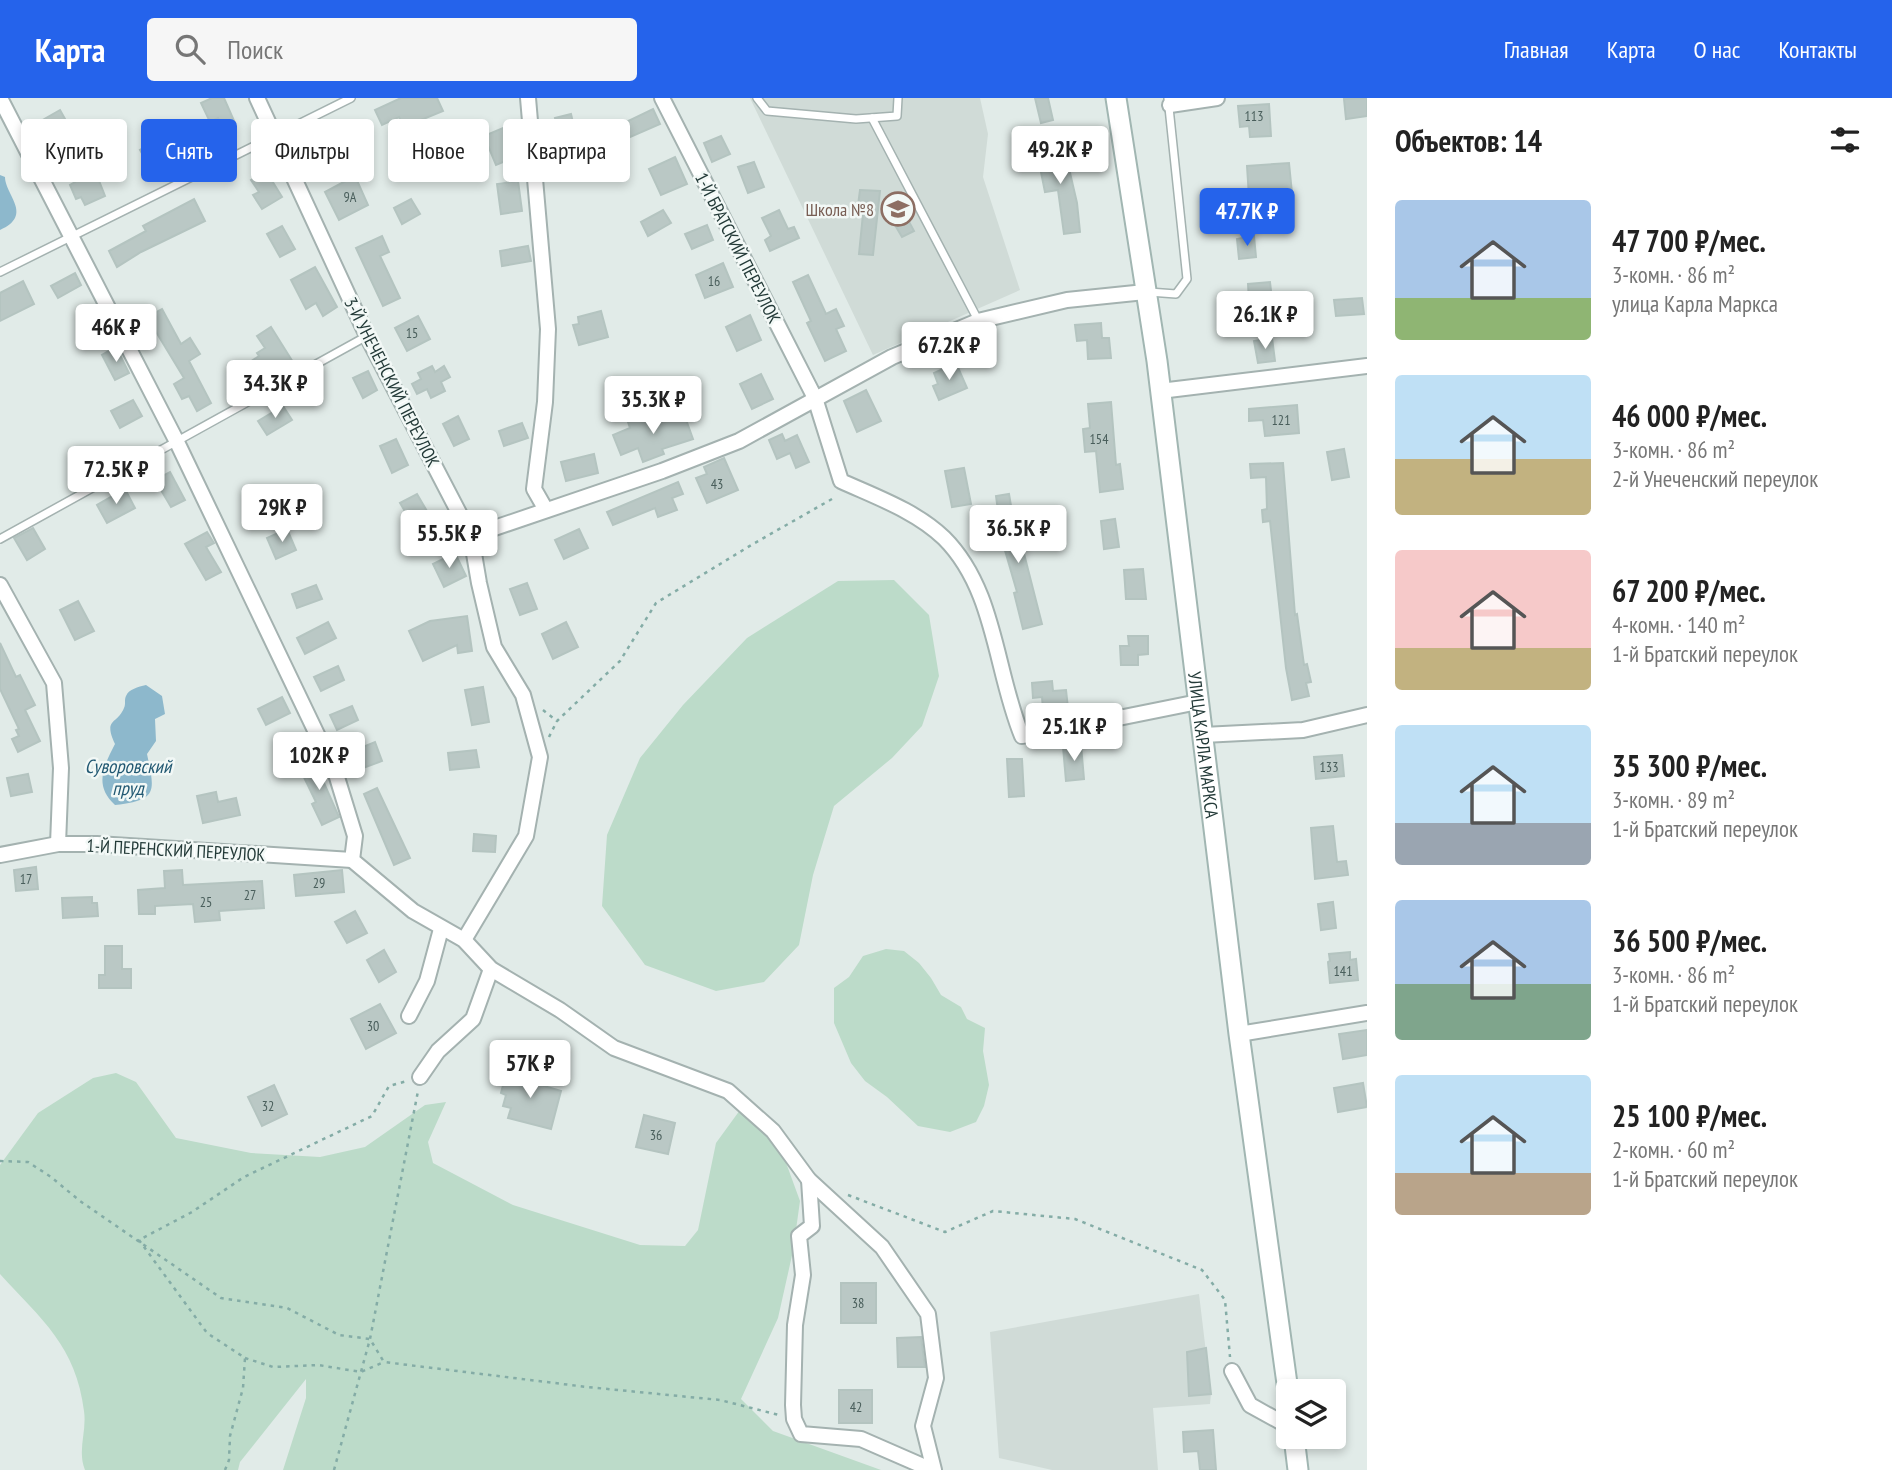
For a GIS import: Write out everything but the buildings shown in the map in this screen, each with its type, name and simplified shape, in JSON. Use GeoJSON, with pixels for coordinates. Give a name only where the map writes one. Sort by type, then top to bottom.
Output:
{"type":"FeatureCollection","features":[{"type":"Feature","properties":{"kind":"main road","name":"УЛИЦА КАРЛА МАРКСА"},"geometry":{"type":"LineString","coordinates":[[1116,98],[1160,391],[1239,1034],[1286,1379]]}},
{"type":"Feature","properties":{"kind":"main road"},"geometry":{"type":"LineString","coordinates":[[1295,1449],[1298,1470]]}},
{"type":"Feature","properties":{"kind":"street"},"geometry":{"type":"LineString","coordinates":[[0,98],[176,440],[336,774],[355,836],[352,860],[413,911],[464,940],[491,969],[560,1010],[614,1048],[728,1090],[773,1131],[809,1180],[882,1247],[928,1314],[936,1378],[923,1426],[933,1470]]}},
{"type":"Feature","properties":{"kind":"street","name":"3-Й УНЕЧЕНСКИЙ ПЕРЕУЛОК"},"geometry":{"type":"LineString","coordinates":[[257,98],[267,119]]}},
{"type":"Feature","properties":{"kind":"street"},"geometry":{"type":"LineString","coordinates":[[528,98],[548,329],[545,402],[534,489],[546,510]]}},
{"type":"Feature","properties":{"kind":"street","name":"1-Й БРАТСКИЙ ПЕРЕУЛОК"},"geometry":{"type":"LineString","coordinates":[[662,98],[815,398],[841,481]]}},
{"type":"Feature","properties":{"kind":"street"},"geometry":{"type":"LineString","coordinates":[[1169,102],[1217,98]]}},
{"type":"Feature","properties":{"kind":"street","name":"3-Й УНЕЧЕНСКИЙ ПЕРЕУЛОК"},"geometry":{"type":"LineString","coordinates":[[297,182],[367,336],[471,536],[494,647],[523,695],[540,757],[526,836],[464,940]]}},
{"type":"Feature","properties":{"kind":"street"},"geometry":{"type":"LineString","coordinates":[[471,536],[662,471],[739,441],[892,357],[978,321],[1067,300],[1145,292]]}},
{"type":"Feature","properties":{"kind":"street"},"geometry":{"type":"LineString","coordinates":[[1160,391],[1367,366]]}},
{"type":"Feature","properties":{"kind":"street"},"geometry":{"type":"LineString","coordinates":[[841,481],[906,510],[943,537],[961,559],[982,597],[1011,709],[1022,736],[1198,702]]}},
{"type":"Feature","properties":{"kind":"street"},"geometry":{"type":"LineString","coordinates":[[0,585],[54,683],[61,768],[58,844]]}},
{"type":"Feature","properties":{"kind":"street"},"geometry":{"type":"LineString","coordinates":[[1203,735],[1303,730],[1367,715]]}},
{"type":"Feature","properties":{"kind":"street","name":"1-Й ПЕРЕНСКИЙ ПЕРЕУЛОК"},"geometry":{"type":"LineString","coordinates":[[0,855],[58,844],[97,844],[352,860]]}},
{"type":"Feature","properties":{"kind":"street"},"geometry":{"type":"LineString","coordinates":[[409,1016],[427,981],[441,929]]}},
{"type":"Feature","properties":{"kind":"street"},"geometry":{"type":"LineString","coordinates":[[420,1077],[438,1051],[473,1019],[491,969]]}},
{"type":"Feature","properties":{"kind":"street"},"geometry":{"type":"LineString","coordinates":[[1239,1034],[1367,1013]]}},
{"type":"Feature","properties":{"kind":"street"},"geometry":{"type":"LineString","coordinates":[[809,1180],[812,1226],[799,1236],[803,1275],[795,1325],[794,1419],[802,1434],[861,1439],[933,1470]]}},
{"type":"Feature","properties":{"kind":"street"},"geometry":{"type":"LineString","coordinates":[[1232,1371],[1250,1405],[1276,1419]]}},
{"type":"Feature","properties":{"kind":"lane"},"geometry":{"type":"LineString","coordinates":[[311,119],[351,98]]}},
{"type":"Feature","properties":{"kind":"lane"},"geometry":{"type":"LineString","coordinates":[[757,98],[766,111],[856,119],[897,116],[898,98]]}},
{"type":"Feature","properties":{"kind":"lane"},"geometry":{"type":"LineString","coordinates":[[1145,292],[1176,294],[1187,279],[1169,102]]}},
{"type":"Feature","properties":{"kind":"lane"},"geometry":{"type":"LineString","coordinates":[[872,118],[978,321]]}},
{"type":"Feature","properties":{"kind":"lane"},"geometry":{"type":"LineString","coordinates":[[0,272],[251,149]]}},
{"type":"Feature","properties":{"kind":"lane"},"geometry":{"type":"LineString","coordinates":[[0,539],[367,336]]}},
{"type":"Feature","properties":{"kind":"path"},"geometry":{"type":"LineString","coordinates":[[523,695],[557,721],[620,661],[656,603],[832,499],[841,481]]}},
{"type":"Feature","properties":{"kind":"path"},"geometry":{"type":"LineString","coordinates":[[139,1240],[192,1212],[244,1177],[372,1116],[389,1086],[420,1077],[370,1339],[334,1470]]}},
{"type":"Feature","properties":{"kind":"path"},"geometry":{"type":"LineString","coordinates":[[0,1161],[28,1162],[221,1298],[287,1308],[339,1335],[370,1339]]}},
{"type":"Feature","properties":{"kind":"path"},"geometry":{"type":"LineString","coordinates":[[846,1194],[945,1232],[993,1211],[1075,1219],[1202,1270],[1225,1300],[1232,1371]]}},
{"type":"Feature","properties":{"kind":"path"},"geometry":{"type":"LineString","coordinates":[[139,1240],[207,1333],[245,1358],[273,1367],[318,1365],[361,1372],[384,1362],[720,1400],[794,1419]]}},
{"type":"Feature","properties":{"kind":"path"},"geometry":{"type":"LineString","coordinates":[[370,1339],[384,1362]]}},
{"type":"Feature","properties":{"kind":"path"},"geometry":{"type":"LineString","coordinates":[[225,1470],[229,1460],[230,1436],[243,1388],[245,1358]]}},
{"type":"Feature","properties":{"kind":"shaded area","name":"Школа №8"},"geometry":{"type":"Polygon","coordinates":[[[750,98],[980,98],[988,134],[983,177],[1020,290],[873,355],[750,98]]]}},
{"type":"Feature","properties":{"kind":"shaded area"},"geometry":{"type":"Polygon","coordinates":[[[1199,1294],[1210,1404],[1153,1408],[1158,1470],[1052,1470],[999,1458],[990,1332],[1199,1294]]]}},
{"type":"Feature","properties":{"kind":"green space"},"geometry":{"type":"Polygon","coordinates":[[[894,580],[929,615],[939,676],[922,726],[892,758],[834,806],[813,875],[799,945],[764,982],[716,991],[645,965],[602,906],[607,835],[640,758],[683,705],[747,638],[838,581],[894,580]]]}},
{"type":"Feature","properties":{"kind":"green space"},"geometry":{"type":"Polygon","coordinates":[[[886,949],[904,951],[919,963],[941,995],[961,1007],[967,1019],[985,1028],[983,1051],[989,1085],[984,1106],[976,1122],[950,1132],[918,1126],[865,1081],[851,1063],[834,1023],[834,988],[849,977],[863,956],[886,949]]]}},
{"type":"Feature","properties":{"kind":"green space"},"geometry":{"type":"Polygon","coordinates":[[[116,1073],[136,1082],[176,1138],[251,1153],[320,1157],[365,1147],[425,1105],[446,1102],[428,1142],[433,1163],[513,1205],[640,1245],[685,1246],[698,1230],[716,1143],[740,1110],[758,1123],[785,1160],[800,1201],[793,1251],[778,1318],[741,1399],[773,1431],[881,1470],[283,1470],[306,1398],[306,1379],[240,1462],[238,1470],[85,1470],[82,1455],[84,1411],[73,1369],[55,1335],[0,1274],[0,1165],[38,1113],[93,1078],[116,1073]]]}},
{"type":"Feature","properties":{"kind":"water"},"geometry":{"type":"Polygon","coordinates":[[[0,175],[5,177],[17,211],[10,224],[0,230],[0,175]]]}},
{"type":"Feature","properties":{"kind":"water","name":"Суворовский пруд"},"geometry":{"type":"Polygon","coordinates":[[[146,685],[162,696],[165,714],[155,719],[156,741],[147,754],[152,786],[146,797],[115,805],[104,791],[103,783],[104,768],[115,744],[111,726],[124,708],[127,694],[146,685]]]}},
{"type":"Feature","properties":{"kind":"place","name":"Школа №8"},"geometry":{"type":"Point","coordinates":[898,209]}}]}
